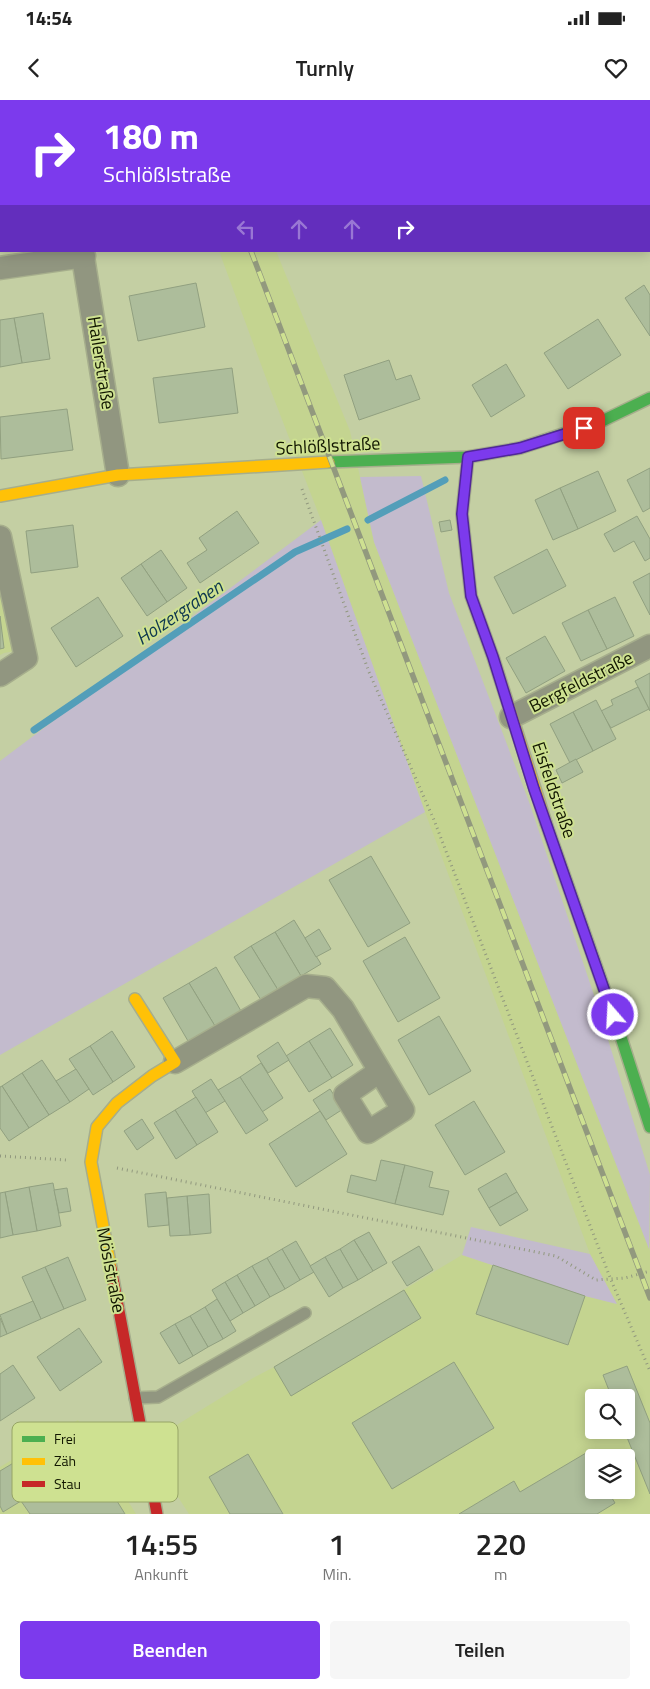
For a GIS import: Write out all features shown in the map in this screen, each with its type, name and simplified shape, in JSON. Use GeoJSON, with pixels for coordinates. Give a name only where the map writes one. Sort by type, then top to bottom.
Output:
{"type":"FeatureCollection","features":[{"type":"Feature","properties":{"kind":"street"},"geometry":{"type":"LineString","coordinates":[[0,268],[83,254]]}},
{"type":"Feature","properties":{"kind":"street","name":"Hailerstraße"},"geometry":{"type":"LineString","coordinates":[[83,254],[118,475]]}},
{"type":"Feature","properties":{"kind":"street","name":"Schlößlstraße"},"geometry":{"type":"LineString","coordinates":[[0,496],[118,475],[331,462],[468,457],[520,448],[600,422],[650,398]]}},
{"type":"Feature","properties":{"kind":"street","name":"Eisfeldstraße"},"geometry":{"type":"LineString","coordinates":[[468,457],[462,514],[471,596],[493,657],[534,789],[650,1127]]}},
{"type":"Feature","properties":{"kind":"street"},"geometry":{"type":"LineString","coordinates":[[0,537],[26,658],[0,674]]}},
{"type":"Feature","properties":{"kind":"street","name":"Bergfeldstraße"},"geometry":{"type":"LineString","coordinates":[[511,717],[650,646]]}},
{"type":"Feature","properties":{"kind":"street","name":"Möslstraße"},"geometry":{"type":"LineString","coordinates":[[140,1422],[91,1162],[97,1126],[117,1103],[152,1076],[306,986],[325,988],[344,1010],[380,1072]]}},
{"type":"Feature","properties":{"kind":"street"},"geometry":{"type":"LineString","coordinates":[[135,999],[175,1062]]}},
{"type":"Feature","properties":{"kind":"lane"},"geometry":{"type":"LineString","coordinates":[[135,1398],[158,1397],[306,1312]]}},
{"type":"Feature","properties":{"kind":"path"},"geometry":{"type":"LineString","coordinates":[[293,465],[369,672],[434,820],[611,1280],[650,1371]]}},
{"type":"Feature","properties":{"kind":"path"},"geometry":{"type":"LineString","coordinates":[[0,1156],[91,1162],[556,1256],[596,1280],[625,1278],[650,1271]]}},
{"type":"Feature","properties":{"kind":"shaded area"},"geometry":{"type":"Polygon","coordinates":[[[219,252],[276,252],[350,431],[374,542],[650,1251],[650,1514],[189,1514],[178,1497],[178,1424],[462,1255],[585,1296],[616,1304],[590,1254],[425,812],[321,520],[219,252]]]}},
{"type":"Feature","properties":{"kind":"shaded area"},"geometry":{"type":"Polygon","coordinates":[[[421,476],[449,593],[529,802],[596,1001],[650,1175],[649,1249],[374,542],[360,477],[421,476]]]}},
{"type":"Feature","properties":{"kind":"shaded area"},"geometry":{"type":"Polygon","coordinates":[[[321,520],[425,812],[0,1055],[0,761],[321,520]]]}},
{"type":"Feature","properties":{"kind":"shaded area"},"geometry":{"type":"Polygon","coordinates":[[[0,579],[15,651],[0,655],[0,579]]]}},
{"type":"Feature","properties":{"kind":"shaded area"},"geometry":{"type":"Polygon","coordinates":[[[471,1227],[590,1254],[617,1304],[585,1296],[462,1255],[471,1227]]]}},
{"type":"Feature","properties":{"kind":"shaded area"},"geometry":{"type":"Polygon","coordinates":[[[12,1460],[12,1502],[129,1502],[136,1514],[0,1514],[0,1467],[12,1460]]]}},
{"type":"Feature","properties":{"kind":"building"},"geometry":{"type":"Polygon","coordinates":[[[196,283],[205,327],[138,341],[129,296],[196,283]]]}},
{"type":"Feature","properties":{"kind":"building"},"geometry":{"type":"Polygon","coordinates":[[[644,285],[650,295],[650,336],[625,298],[644,285]]]}},
{"type":"Feature","properties":{"kind":"building"},"geometry":{"type":"Polygon","coordinates":[[[43,313],[50,359],[22,363],[14,318],[43,313]]]}},
{"type":"Feature","properties":{"kind":"building"},"geometry":{"type":"Polygon","coordinates":[[[14,318],[22,363],[0,367],[0,320],[14,318]]]}},
{"type":"Feature","properties":{"kind":"building"},"geometry":{"type":"Polygon","coordinates":[[[598,319],[621,355],[568,389],[544,353],[598,319]]]}},
{"type":"Feature","properties":{"kind":"building"},"geometry":{"type":"Polygon","coordinates":[[[389,360],[396,380],[411,375],[420,399],[359,420],[344,375],[389,360]]]}},
{"type":"Feature","properties":{"kind":"building"},"geometry":{"type":"Polygon","coordinates":[[[506,364],[525,396],[491,417],[472,385],[506,364]]]}},
{"type":"Feature","properties":{"kind":"building"},"geometry":{"type":"Polygon","coordinates":[[[232,368],[238,413],[159,423],[153,378],[232,368]]]}},
{"type":"Feature","properties":{"kind":"building"},"geometry":{"type":"Polygon","coordinates":[[[67,409],[73,450],[1,459],[0,417],[67,409]]]}},
{"type":"Feature","properties":{"kind":"building"},"geometry":{"type":"Polygon","coordinates":[[[650,468],[650,508],[643,512],[627,480],[650,468]]]}},
{"type":"Feature","properties":{"kind":"building"},"geometry":{"type":"Polygon","coordinates":[[[598,471],[616,511],[578,529],[560,488],[598,471]]]}},
{"type":"Feature","properties":{"kind":"building"},"geometry":{"type":"Polygon","coordinates":[[[560,488],[578,529],[553,540],[535,500],[560,488]]]}},
{"type":"Feature","properties":{"kind":"building"},"geometry":{"type":"Polygon","coordinates":[[[237,511],[259,543],[200,583],[187,563],[207,550],[199,538],[237,511]]]}},
{"type":"Feature","properties":{"kind":"building"},"geometry":{"type":"Polygon","coordinates":[[[637,516],[650,539],[650,558],[645,561],[634,541],[614,552],[604,534],[637,516]]]}},
{"type":"Feature","properties":{"kind":"building"},"geometry":{"type":"Polygon","coordinates":[[[450,520],[452,530],[441,532],[439,522],[450,520]]]}},
{"type":"Feature","properties":{"kind":"building"},"geometry":{"type":"Polygon","coordinates":[[[73,525],[78,567],[31,573],[26,531],[73,525]]]}},
{"type":"Feature","properties":{"kind":"building"},"geometry":{"type":"Polygon","coordinates":[[[547,549],[566,586],[513,614],[494,577],[547,549]]]}},
{"type":"Feature","properties":{"kind":"building"},"geometry":{"type":"Polygon","coordinates":[[[161,550],[187,588],[167,602],[141,564],[161,550]]]}},
{"type":"Feature","properties":{"kind":"building"},"geometry":{"type":"Polygon","coordinates":[[[141,564],[167,602],[147,616],[121,578],[141,564]]]}},
{"type":"Feature","properties":{"kind":"building"},"geometry":{"type":"Polygon","coordinates":[[[650,573],[650,615],[633,582],[650,573]]]}},
{"type":"Feature","properties":{"kind":"building"},"geometry":{"type":"Polygon","coordinates":[[[98,597],[123,636],[76,667],[51,628],[98,597]]]}},
{"type":"Feature","properties":{"kind":"building"},"geometry":{"type":"Polygon","coordinates":[[[615,597],[634,636],[607,649],[588,610],[615,597]]]}},
{"type":"Feature","properties":{"kind":"building"},"geometry":{"type":"Polygon","coordinates":[[[588,610],[607,649],[581,661],[562,623],[588,610]]]}},
{"type":"Feature","properties":{"kind":"building"},"geometry":{"type":"Polygon","coordinates":[[[0,616],[4,648],[0,649],[0,616]]]}},
{"type":"Feature","properties":{"kind":"building"},"geometry":{"type":"Polygon","coordinates":[[[545,636],[565,671],[526,693],[506,658],[545,636]]]}},
{"type":"Feature","properties":{"kind":"building"},"geometry":{"type":"Polygon","coordinates":[[[650,673],[650,711],[635,681],[650,673]]]}},
{"type":"Feature","properties":{"kind":"building"},"geometry":{"type":"Polygon","coordinates":[[[638,687],[649,709],[611,728],[601,711],[613,705],[611,700],[638,687]]]}},
{"type":"Feature","properties":{"kind":"building"},"geometry":{"type":"Polygon","coordinates":[[[596,700],[616,739],[593,751],[573,712],[596,700]]]}},
{"type":"Feature","properties":{"kind":"building"},"geometry":{"type":"Polygon","coordinates":[[[573,712],[593,751],[570,763],[550,724],[573,712]]]}},
{"type":"Feature","properties":{"kind":"building"},"geometry":{"type":"Polygon","coordinates":[[[576,759],[583,772],[562,783],[556,770],[576,759]]]}},
{"type":"Feature","properties":{"kind":"building"},"geometry":{"type":"Polygon","coordinates":[[[371,856],[410,923],[368,947],[329,880],[371,856]]]}},
{"type":"Feature","properties":{"kind":"building"},"geometry":{"type":"Polygon","coordinates":[[[294,920],[321,964],[301,976],[275,932],[294,920]]]}},
{"type":"Feature","properties":{"kind":"building"},"geometry":{"type":"Polygon","coordinates":[[[319,929],[331,949],[316,957],[305,938],[319,929]]]}},
{"type":"Feature","properties":{"kind":"building"},"geometry":{"type":"Polygon","coordinates":[[[275,932],[301,976],[278,990],[251,946],[275,932]]]}},
{"type":"Feature","properties":{"kind":"building"},"geometry":{"type":"Polygon","coordinates":[[[405,937],[440,998],[398,1022],[363,961],[405,937]]]}},
{"type":"Feature","properties":{"kind":"building"},"geometry":{"type":"Polygon","coordinates":[[[251,946],[278,990],[261,1000],[234,957],[251,946]]]}},
{"type":"Feature","properties":{"kind":"building"},"geometry":{"type":"Polygon","coordinates":[[[216,967],[241,1011],[215,1026],[189,983],[216,967]]]}},
{"type":"Feature","properties":{"kind":"building"},"geometry":{"type":"Polygon","coordinates":[[[189,983],[215,1026],[188,1041],[163,998],[189,983]]]}},
{"type":"Feature","properties":{"kind":"building"},"geometry":{"type":"Polygon","coordinates":[[[439,1016],[471,1071],[429,1095],[398,1040],[439,1016]]]}},
{"type":"Feature","properties":{"kind":"building"},"geometry":{"type":"Polygon","coordinates":[[[330,1028],[353,1065],[332,1078],[309,1041],[330,1028]]]}},
{"type":"Feature","properties":{"kind":"building"},"geometry":{"type":"Polygon","coordinates":[[[112,1031],[135,1067],[113,1082],[90,1046],[112,1031]]]}},
{"type":"Feature","properties":{"kind":"building"},"geometry":{"type":"Polygon","coordinates":[[[309,1041],[332,1078],[309,1092],[286,1056],[309,1041]]]}},
{"type":"Feature","properties":{"kind":"building"},"geometry":{"type":"Polygon","coordinates":[[[278,1042],[289,1060],[268,1073],[257,1056],[278,1042]]]}},
{"type":"Feature","properties":{"kind":"building"},"geometry":{"type":"Polygon","coordinates":[[[90,1046],[113,1082],[93,1095],[69,1059],[90,1046]]]}},
{"type":"Feature","properties":{"kind":"building"},"geometry":{"type":"Polygon","coordinates":[[[42,1060],[70,1102],[49,1115],[22,1073],[42,1060]]]}},
{"type":"Feature","properties":{"kind":"building"},"geometry":{"type":"Polygon","coordinates":[[[261,1063],[283,1098],[262,1112],[240,1077],[261,1063]]]}},
{"type":"Feature","properties":{"kind":"building"},"geometry":{"type":"Polygon","coordinates":[[[76,1069],[89,1089],[70,1102],[56,1081],[76,1069]]]}},
{"type":"Feature","properties":{"kind":"building"},"geometry":{"type":"Polygon","coordinates":[[[22,1073],[49,1115],[29,1128],[2,1086],[22,1073]]]}},
{"type":"Feature","properties":{"kind":"building"},"geometry":{"type":"Polygon","coordinates":[[[240,1077],[268,1120],[246,1134],[218,1090],[240,1077]]]}},
{"type":"Feature","properties":{"kind":"building"},"geometry":{"type":"Polygon","coordinates":[[[211,1079],[225,1101],[205,1113],[192,1091],[211,1079]]]}},
{"type":"Feature","properties":{"kind":"building"},"geometry":{"type":"Polygon","coordinates":[[[2,1086],[29,1128],[9,1141],[0,1128],[0,1087],[2,1086]]]}},
{"type":"Feature","properties":{"kind":"building"},"geometry":{"type":"Polygon","coordinates":[[[330,1089],[343,1109],[326,1120],[313,1100],[330,1089]]]}},
{"type":"Feature","properties":{"kind":"building"},"geometry":{"type":"Polygon","coordinates":[[[196,1097],[218,1132],[197,1145],[175,1110],[196,1097]]]}},
{"type":"Feature","properties":{"kind":"building"},"geometry":{"type":"Polygon","coordinates":[[[474,1101],[505,1152],[465,1175],[435,1125],[474,1101]]]}},
{"type":"Feature","properties":{"kind":"building"},"geometry":{"type":"Polygon","coordinates":[[[175,1110],[197,1145],[176,1159],[154,1123],[175,1110]]]}},
{"type":"Feature","properties":{"kind":"building"},"geometry":{"type":"Polygon","coordinates":[[[320,1111],[347,1154],[296,1187],[269,1144],[320,1111]]]}},
{"type":"Feature","properties":{"kind":"building"},"geometry":{"type":"Polygon","coordinates":[[[142,1119],[154,1138],[137,1150],[124,1131],[142,1119]]]}},
{"type":"Feature","properties":{"kind":"building"},"geometry":{"type":"Polygon","coordinates":[[[381,1160],[405,1165],[395,1204],[347,1192],[351,1175],[376,1181],[381,1160]]]}},
{"type":"Feature","properties":{"kind":"building"},"geometry":{"type":"Polygon","coordinates":[[[405,1165],[433,1172],[429,1187],[449,1191],[443,1215],[395,1204],[405,1165]]]}},
{"type":"Feature","properties":{"kind":"building"},"geometry":{"type":"Polygon","coordinates":[[[506,1173],[517,1192],[489,1208],[478,1189],[506,1173]]]}},
{"type":"Feature","properties":{"kind":"building"},"geometry":{"type":"Polygon","coordinates":[[[53,1183],[61,1226],[37,1231],[29,1187],[53,1183]]]}},
{"type":"Feature","properties":{"kind":"building"},"geometry":{"type":"Polygon","coordinates":[[[29,1187],[37,1231],[13,1235],[5,1192],[29,1187]]]}},
{"type":"Feature","properties":{"kind":"building"},"geometry":{"type":"Polygon","coordinates":[[[67,1188],[71,1211],[59,1213],[54,1190],[67,1188]]]}},
{"type":"Feature","properties":{"kind":"building"},"geometry":{"type":"Polygon","coordinates":[[[5,1192],[13,1235],[0,1238],[0,1193],[5,1192]]]}},
{"type":"Feature","properties":{"kind":"building"},"geometry":{"type":"Polygon","coordinates":[[[166,1192],[169,1225],[148,1227],[145,1194],[166,1192]]]}},
{"type":"Feature","properties":{"kind":"building"},"geometry":{"type":"Polygon","coordinates":[[[517,1192],[528,1210],[500,1226],[489,1208],[517,1192]]]}},
{"type":"Feature","properties":{"kind":"building"},"geometry":{"type":"Polygon","coordinates":[[[209,1194],[211,1233],[190,1235],[187,1196],[209,1194]]]}},
{"type":"Feature","properties":{"kind":"building"},"geometry":{"type":"Polygon","coordinates":[[[187,1196],[190,1235],[170,1236],[167,1198],[187,1196]]]}},
{"type":"Feature","properties":{"kind":"building"},"geometry":{"type":"Polygon","coordinates":[[[369,1232],[387,1263],[373,1271],[354,1240],[369,1232]]]}},
{"type":"Feature","properties":{"kind":"building"},"geometry":{"type":"Polygon","coordinates":[[[354,1240],[373,1271],[358,1280],[340,1249],[354,1240]]]}},
{"type":"Feature","properties":{"kind":"building"},"geometry":{"type":"Polygon","coordinates":[[[296,1241],[314,1272],[300,1280],[282,1249],[296,1241]]]}},
{"type":"Feature","properties":{"kind":"building"},"geometry":{"type":"Polygon","coordinates":[[[419,1246],[433,1270],[407,1286],[392,1262],[419,1246]]]}},
{"type":"Feature","properties":{"kind":"building"},"geometry":{"type":"Polygon","coordinates":[[[282,1249],[300,1280],[285,1289],[267,1258],[282,1249]]]}},
{"type":"Feature","properties":{"kind":"building"},"geometry":{"type":"Polygon","coordinates":[[[340,1249],[358,1280],[343,1288],[325,1257],[340,1249]]]}},
{"type":"Feature","properties":{"kind":"building"},"geometry":{"type":"Polygon","coordinates":[[[68,1257],[86,1300],[64,1309],[45,1267],[68,1257]]]}},
{"type":"Feature","properties":{"kind":"building"},"geometry":{"type":"Polygon","coordinates":[[[325,1257],[343,1288],[329,1297],[310,1266],[325,1257]]]}},
{"type":"Feature","properties":{"kind":"building"},"geometry":{"type":"Polygon","coordinates":[[[267,1258],[285,1289],[270,1297],[252,1266],[267,1258]]]}},
{"type":"Feature","properties":{"kind":"building"},"geometry":{"type":"Polygon","coordinates":[[[493,1265],[585,1296],[568,1345],[476,1314],[493,1265]]]}},
{"type":"Feature","properties":{"kind":"building"},"geometry":{"type":"Polygon","coordinates":[[[252,1266],[270,1297],[255,1306],[237,1275],[252,1266]]]}},
{"type":"Feature","properties":{"kind":"building"},"geometry":{"type":"Polygon","coordinates":[[[45,1267],[64,1309],[41,1319],[22,1277],[45,1267]]]}},
{"type":"Feature","properties":{"kind":"building"},"geometry":{"type":"Polygon","coordinates":[[[237,1275],[255,1306],[243,1313],[225,1282],[237,1275]]]}},
{"type":"Feature","properties":{"kind":"building"},"geometry":{"type":"Polygon","coordinates":[[[225,1282],[243,1313],[230,1321],[212,1290],[225,1282]]]}},
{"type":"Feature","properties":{"kind":"building"},"geometry":{"type":"Polygon","coordinates":[[[404,1290],[421,1318],[291,1396],[274,1367],[404,1290]]]}},
{"type":"Feature","properties":{"kind":"building"},"geometry":{"type":"Polygon","coordinates":[[[217,1299],[236,1331],[223,1339],[205,1307],[217,1299]]]}},
{"type":"Feature","properties":{"kind":"building"},"geometry":{"type":"Polygon","coordinates":[[[33,1301],[41,1319],[7,1334],[0,1315],[33,1301]]]}},
{"type":"Feature","properties":{"kind":"building"},"geometry":{"type":"Polygon","coordinates":[[[205,1307],[223,1339],[208,1347],[190,1316],[205,1307]]]}},
{"type":"Feature","properties":{"kind":"building"},"geometry":{"type":"Polygon","coordinates":[[[190,1316],[208,1347],[193,1356],[175,1324],[190,1316]]]}},
{"type":"Feature","properties":{"kind":"building"},"geometry":{"type":"Polygon","coordinates":[[[0,1318],[7,1334],[0,1337],[0,1318]]]}},
{"type":"Feature","properties":{"kind":"building"},"geometry":{"type":"Polygon","coordinates":[[[175,1324],[193,1356],[179,1364],[160,1333],[175,1324]]]}},
{"type":"Feature","properties":{"kind":"building"},"geometry":{"type":"Polygon","coordinates":[[[79,1328],[102,1362],[60,1391],[37,1357],[79,1328]]]}},
{"type":"Feature","properties":{"kind":"building"},"geometry":{"type":"Polygon","coordinates":[[[454,1362],[494,1428],[392,1489],[352,1423],[454,1362]]]}},
{"type":"Feature","properties":{"kind":"building"},"geometry":{"type":"Polygon","coordinates":[[[13,1365],[35,1398],[0,1421],[0,1374],[13,1365]]]}},
{"type":"Feature","properties":{"kind":"building"},"geometry":{"type":"Polygon","coordinates":[[[627,1366],[650,1423],[650,1494],[635,1457],[635,1449],[632,1449],[628,1439],[635,1439],[635,1389],[608,1389],[603,1375],[627,1366]]]}},
{"type":"Feature","properties":{"kind":"building"},"geometry":{"type":"Polygon","coordinates":[[[248,1454],[283,1514],[230,1514],[209,1477],[248,1454]]]}},
{"type":"Feature","properties":{"kind":"building"},"geometry":{"type":"Polygon","coordinates":[[[585,1454],[585,1499],[613,1499],[615,1503],[597,1514],[459,1514],[514,1481],[520,1492],[585,1454]]]}},
{"type":"Feature","properties":{"kind":"building"},"geometry":{"type":"Polygon","coordinates":[[[12,1464],[12,1502],[19,1502],[3,1512],[0,1506],[0,1471],[12,1464]]]}},
{"type":"Feature","properties":{"kind":"building"},"geometry":{"type":"Polygon","coordinates":[[[22,1502],[118,1502],[125,1514],[30,1514],[22,1502]]]}},
{"type":"Feature","properties":{"kind":"waterway","name":"Holzergraben"},"geometry":{"type":"LineString","coordinates":[[368,520],[445,480]]}},
{"type":"Feature","properties":{"kind":"waterway","name":"Holzergraben"},"geometry":{"type":"LineString","coordinates":[[34,730],[295,552],[347,529]]}},
{"type":"Feature","properties":{"kind":"railway"},"geometry":{"type":"LineString","coordinates":[[251,252],[650,1298]]}},
{"type":"Feature","properties":{"kind":"traffic: fast"},"geometry":{"type":"LineString","coordinates":[[329,462],[468,457],[520,448],[600,422],[650,398]]}},
{"type":"Feature","properties":{"kind":"traffic: fast"},"geometry":{"type":"LineString","coordinates":[[546,823],[620,1034],[650,1127]]}},
{"type":"Feature","properties":{"kind":"traffic: slow"},"geometry":{"type":"LineString","coordinates":[[468,457],[462,514],[471,596],[493,657],[546,823]]}},
{"type":"Feature","properties":{"kind":"traffic: slow"},"geometry":{"type":"LineString","coordinates":[[0,496],[118,475],[329,462]]}},
{"type":"Feature","properties":{"kind":"traffic: slow"},"geometry":{"type":"LineString","coordinates":[[111,1268],[91,1162],[97,1127],[117,1103],[152,1076],[175,1062],[135,999]]}},
{"type":"Feature","properties":{"kind":"traffic: jam"},"geometry":{"type":"LineString","coordinates":[[111,1268],[140,1422]]}},
{"type":"Feature","properties":{"kind":"traffic: jam"},"geometry":{"type":"LineString","coordinates":[[155,1502],[157,1514]]}},
{"type":"Feature","properties":{"kind":"route"},"geometry":{"type":"LineString","coordinates":[[584,428],[520,448],[468,457],[462,514],[471,596],[493,657],[534,789],[613,1015]]}}]}
